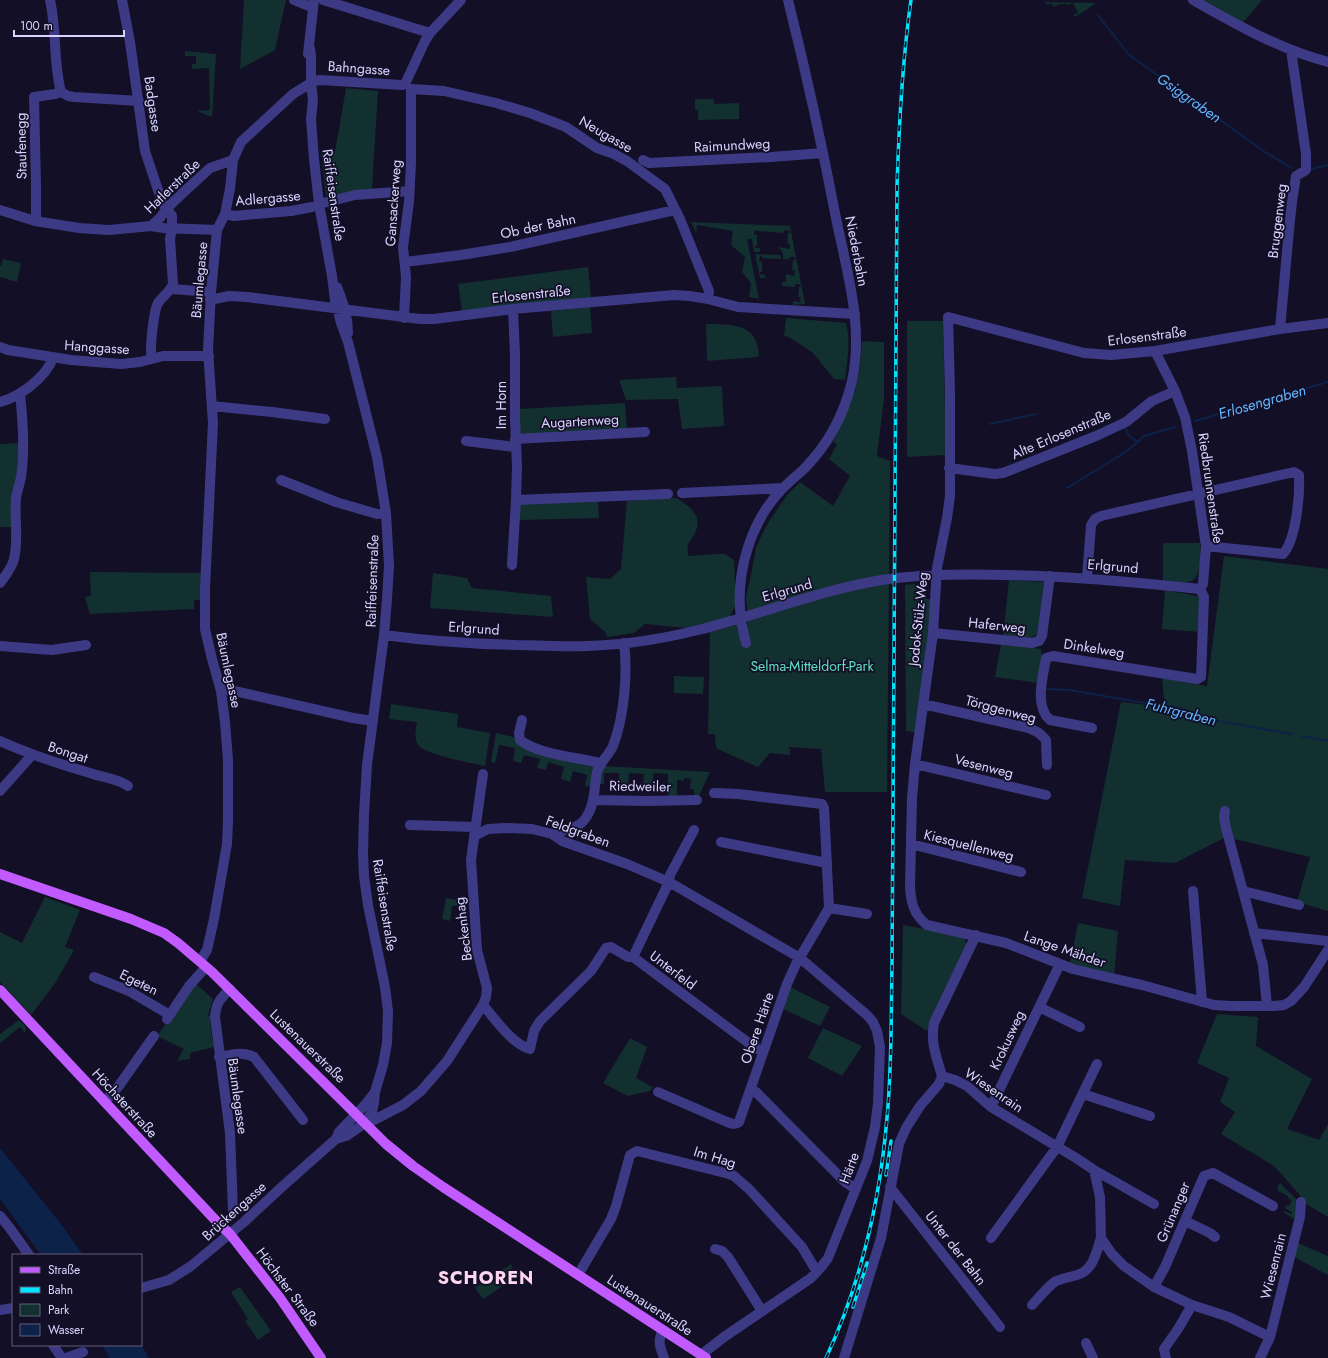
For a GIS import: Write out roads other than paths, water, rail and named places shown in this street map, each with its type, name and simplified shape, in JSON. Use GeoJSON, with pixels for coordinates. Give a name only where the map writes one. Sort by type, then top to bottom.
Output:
{"type":"FeatureCollection","features":[{"type":"Feature","properties":{"kind":"main road","name":"Lustenauerstraße"},"geometry":{"type":"LineString","coordinates":[[0,874],[131,919],[164,933],[203,964],[386,1144],[419,1170],[448,1191],[704,1356]]}},
{"type":"Feature","properties":{"kind":"main road","name":"Höchsterstraße"},"geometry":{"type":"LineString","coordinates":[[0,990],[230,1234]]}},
{"type":"Feature","properties":{"kind":"main road","name":"Höchster Straße"},"geometry":{"type":"LineString","coordinates":[[230,1234],[280,1298],[321,1358]]}},
{"type":"Feature","properties":{"kind":"street"},"geometry":{"type":"LineString","coordinates":[[50,0],[54,24],[58,81],[61,92],[68,96],[74,97],[139,101]]}},
{"type":"Feature","properties":{"kind":"street","name":"Badgasse"},"geometry":{"type":"LineString","coordinates":[[122,0],[139,101],[145,151],[162,202],[172,216],[170,239],[173,278],[172,289]]}},
{"type":"Feature","properties":{"kind":"street"},"geometry":{"type":"LineString","coordinates":[[233,160],[241,142],[282,103],[297,90],[309,83],[312,62],[310,48],[314,4],[294,0]]}},
{"type":"Feature","properties":{"kind":"street"},"geometry":{"type":"LineString","coordinates":[[323,0],[430,34]]}},
{"type":"Feature","properties":{"kind":"street","name":"Bahngasse"},"geometry":{"type":"LineString","coordinates":[[309,83],[320,80],[408,87],[416,58],[430,34],[461,0]]}},
{"type":"Feature","properties":{"kind":"street","name":"Niederbahn"},"geometry":{"type":"LineString","coordinates":[[746,642],[741,618],[740,593],[742,571],[748,547],[762,516],[783,488],[817,454],[830,436],[842,413],[852,382],[855,366],[857,334],[855,314],[806,73],[788,0]]}},
{"type":"Feature","properties":{"kind":"street"},"geometry":{"type":"LineString","coordinates":[[1193,0],[1242,28],[1291,50],[1328,62]]}},
{"type":"Feature","properties":{"kind":"street","name":"Bruggenweg"},"geometry":{"type":"LineString","coordinates":[[1280,329],[1294,187],[1296,176],[1306,170],[1306,154],[1291,50]]}},
{"type":"Feature","properties":{"kind":"street","name":"Raiffeisenstraße"},"geometry":{"type":"LineString","coordinates":[[309,83],[312,110],[311,119],[316,206],[341,309],[348,322],[348,342],[378,457],[386,513],[389,571],[384,635],[367,765],[363,865],[368,905],[385,987],[388,1018],[385,1054],[375,1092],[372,1112],[365,1123]]}},
{"type":"Feature","properties":{"kind":"street","name":"Gansackerweg"},"geometry":{"type":"LineString","coordinates":[[404,318],[406,277],[403,247],[409,202],[411,163],[408,87]]}},
{"type":"Feature","properties":{"kind":"street","name":"Neugasse"},"geometry":{"type":"LineString","coordinates":[[408,87],[444,91],[496,103],[542,117],[566,127],[597,148],[616,155],[648,176],[665,189],[680,219],[709,291],[708,299]]}},
{"type":"Feature","properties":{"kind":"street","name":"Staufenegg"},"geometry":{"type":"LineString","coordinates":[[34,221],[36,217],[34,97],[61,92]]}},
{"type":"Feature","properties":{"kind":"street","name":"Raimundweg"},"geometry":{"type":"LineString","coordinates":[[643,160],[649,163],[823,153]]}},
{"type":"Feature","properties":{"kind":"street","name":"Hatlerstraße"},"geometry":{"type":"LineString","coordinates":[[0,210],[34,221],[79,228],[109,230],[151,226],[160,218],[167,208],[210,168],[233,160]]}},
{"type":"Feature","properties":{"kind":"street","name":"Bäumlegasse"},"geometry":{"type":"LineString","coordinates":[[203,964],[214,919],[227,844],[228,760],[225,722],[221,691],[205,629],[205,588],[213,423],[209,356],[210,296],[217,230],[226,214],[233,160]]}},
{"type":"Feature","properties":{"kind":"street","name":"Adlergasse"},"geometry":{"type":"LineString","coordinates":[[226,214],[234,216],[291,211],[316,206],[355,195],[409,191]]}},
{"type":"Feature","properties":{"kind":"street","name":"Ob der Bahn"},"geometry":{"type":"LineString","coordinates":[[405,262],[461,256],[510,247],[675,210]]}},
{"type":"Feature","properties":{"kind":"street"},"geometry":{"type":"LineString","coordinates":[[151,226],[217,230]]}},
{"type":"Feature","properties":{"kind":"street"},"geometry":{"type":"LineString","coordinates":[[152,358],[150,355],[156,308],[162,299],[172,289]]}},
{"type":"Feature","properties":{"kind":"street","name":"Erlosenstraße"},"geometry":{"type":"LineString","coordinates":[[172,289],[210,296],[247,297],[404,318],[434,319],[513,309],[674,295],[708,299],[738,307],[855,314]]}},
{"type":"Feature","properties":{"kind":"street","name":"Im Horn"},"geometry":{"type":"LineString","coordinates":[[512,565],[516,500],[515,355],[513,309]]}},
{"type":"Feature","properties":{"kind":"street","name":"Erlosenstraße"},"geometry":{"type":"LineString","coordinates":[[948,317],[1094,355],[1155,351],[1280,329],[1328,323]]}},
{"type":"Feature","properties":{"kind":"street","name":"Jodok-Stülz-Weg"},"geometry":{"type":"LineString","coordinates":[[921,920],[916,914],[911,901],[911,844],[915,764],[933,632],[937,568],[950,496],[948,317]]}},
{"type":"Feature","properties":{"kind":"street"},"geometry":{"type":"LineString","coordinates":[[0,347],[8,350],[54,358]]}},
{"type":"Feature","properties":{"kind":"street","name":"Riedbrunnenstraße"},"geometry":{"type":"LineString","coordinates":[[1155,351],[1175,391],[1185,417],[1192,451],[1206,546],[1203,584],[1200,589],[1204,597],[1202,674],[1197,678]]}},
{"type":"Feature","properties":{"kind":"street","name":"Hanggasse"},"geometry":{"type":"LineString","coordinates":[[0,402],[20,394],[44,373],[54,358],[126,364],[163,356],[209,356]]}},
{"type":"Feature","properties":{"kind":"street","name":"Alte Erlosenstraße"},"geometry":{"type":"LineString","coordinates":[[950,468],[995,474],[1003,473],[1096,436],[1126,422],[1152,401],[1175,391]]}},
{"type":"Feature","properties":{"kind":"street"},"geometry":{"type":"LineString","coordinates":[[0,583],[9,571],[14,560],[16,544],[16,498],[21,476],[23,419],[20,394]]}},
{"type":"Feature","properties":{"kind":"street"},"geometry":{"type":"LineString","coordinates":[[212,406],[325,419]]}},
{"type":"Feature","properties":{"kind":"street","name":"Augartenweg"},"geometry":{"type":"LineString","coordinates":[[466,441],[515,443],[645,432]]}},
{"type":"Feature","properties":{"kind":"street"},"geometry":{"type":"LineString","coordinates":[[1087,578],[1090,525],[1095,519],[1101,516],[1294,472],[1300,475],[1296,518],[1288,548],[1283,554],[1206,546]]}},
{"type":"Feature","properties":{"kind":"street"},"geometry":{"type":"LineString","coordinates":[[281,480],[336,502],[377,514],[386,513]]}},
{"type":"Feature","properties":{"kind":"street"},"geometry":{"type":"LineString","coordinates":[[682,493],[783,488]]}},
{"type":"Feature","properties":{"kind":"street"},"geometry":{"type":"LineString","coordinates":[[516,500],[668,494]]}},
{"type":"Feature","properties":{"kind":"street","name":"Erlgrund"},"geometry":{"type":"LineString","coordinates":[[384,635],[497,644],[587,646],[624,643],[699,630],[843,588],[883,580],[952,574],[1087,578],[1200,589]]}},
{"type":"Feature","properties":{"kind":"street","name":"Haferweg"},"geometry":{"type":"LineString","coordinates":[[933,632],[1032,643],[1039,641],[1042,636],[1050,576]]}},
{"type":"Feature","properties":{"kind":"street"},"geometry":{"type":"LineString","coordinates":[[593,800],[598,771],[612,748],[620,720],[624,694],[626,662],[624,643]]}},
{"type":"Feature","properties":{"kind":"street"},"geometry":{"type":"LineString","coordinates":[[0,646],[52,650],[86,645]]}},
{"type":"Feature","properties":{"kind":"street","name":"Dinkelweg"},"geometry":{"type":"LineString","coordinates":[[1092,728],[1050,720],[1045,715],[1042,707],[1041,687],[1046,658],[1053,656],[1197,678]]}},
{"type":"Feature","properties":{"kind":"street"},"geometry":{"type":"LineString","coordinates":[[221,691],[230,690],[353,718],[373,721]]}},
{"type":"Feature","properties":{"kind":"street","name":"Törggenweg"},"geometry":{"type":"LineString","coordinates":[[923,704],[1029,728],[1039,733],[1046,740],[1047,765]]}},
{"type":"Feature","properties":{"kind":"street"},"geometry":{"type":"LineString","coordinates":[[522,720],[519,733],[520,740],[526,745],[536,749],[601,764]]}},
{"type":"Feature","properties":{"kind":"street","name":"Bongat"},"geometry":{"type":"LineString","coordinates":[[0,741],[32,755],[103,778],[124,783],[128,786]]}},
{"type":"Feature","properties":{"kind":"street"},"geometry":{"type":"LineString","coordinates":[[0,791],[32,755]]}},
{"type":"Feature","properties":{"kind":"street","name":"Vesenweg"},"geometry":{"type":"LineString","coordinates":[[915,764],[1046,795]]}},
{"type":"Feature","properties":{"kind":"street","name":"Beckenhag"},"geometry":{"type":"LineString","coordinates":[[365,1123],[403,1105],[421,1091],[447,1061],[483,1005],[486,997],[487,988],[477,950],[471,860],[483,774]]}},
{"type":"Feature","properties":{"kind":"street"},"geometry":{"type":"LineString","coordinates":[[714,793],[738,794],[822,804],[824,808],[828,908],[867,914]]}},
{"type":"Feature","properties":{"kind":"street","name":"Riedweiler"},"geometry":{"type":"LineString","coordinates":[[552,834],[579,825],[586,818],[593,800],[697,800]]}},
{"type":"Feature","properties":{"kind":"street"},"geometry":{"type":"LineString","coordinates":[[1225,811],[1224,817],[1226,828],[1263,965],[1267,1006]]}},
{"type":"Feature","properties":{"kind":"street"},"geometry":{"type":"LineString","coordinates":[[410,825],[474,831]]}},
{"type":"Feature","properties":{"kind":"street","name":"Feldgraben"},"geometry":{"type":"LineString","coordinates":[[474,831],[505,828],[532,829],[552,834],[562,841],[627,864],[669,882],[800,958]]}},
{"type":"Feature","properties":{"kind":"street"},"geometry":{"type":"LineString","coordinates":[[634,957],[669,882],[670,875],[694,830]]}},
{"type":"Feature","properties":{"kind":"street"},"geometry":{"type":"LineString","coordinates":[[721,842],[827,863]]}},
{"type":"Feature","properties":{"kind":"street","name":"Kiesquellenweg"},"geometry":{"type":"LineString","coordinates":[[911,844],[1022,872]]}},
{"type":"Feature","properties":{"kind":"street"},"geometry":{"type":"LineString","coordinates":[[1193,892],[1202,1002]]}},
{"type":"Feature","properties":{"kind":"street"},"geometry":{"type":"LineString","coordinates":[[1243,892],[1299,904]]}},
{"type":"Feature","properties":{"kind":"street","name":"Obere Härte"},"geometry":{"type":"LineString","coordinates":[[658,1092],[733,1124],[736,1124],[741,1119],[787,984],[828,908]]}},
{"type":"Feature","properties":{"kind":"street","name":"Lange Mähder"},"geometry":{"type":"LineString","coordinates":[[921,920],[927,925],[1006,943],[1073,969],[1098,976],[1142,985],[1202,1002],[1231,1006],[1284,1005],[1291,1001],[1304,987],[1328,950]]}},
{"type":"Feature","properties":{"kind":"street"},"geometry":{"type":"LineString","coordinates":[[1254,933],[1328,941]]}},
{"type":"Feature","properties":{"kind":"street","name":"Wiesenrain"},"geometry":{"type":"LineString","coordinates":[[976,935],[934,1024],[931,1035],[942,1076],[967,1086],[991,1107],[1094,1170],[1154,1204]]}},
{"type":"Feature","properties":{"kind":"street","name":"Unterfeld"},"geometry":{"type":"LineString","coordinates":[[483,1005],[514,1041],[530,1049],[534,1031],[540,1021],[591,971],[606,948],[611,947],[628,957],[634,957],[754,1047],[763,1052]]}},
{"type":"Feature","properties":{"kind":"street","name":"Härte"},"geometry":{"type":"LineString","coordinates":[[704,1356],[719,1341],[817,1272],[828,1258],[870,1153],[878,1103],[879,1038],[873,1022],[867,1015],[800,958]]}},
{"type":"Feature","properties":{"kind":"street","name":"Egeten"},"geometry":{"type":"LineString","coordinates":[[94,977],[139,996],[169,1017],[203,964]]}},
{"type":"Feature","properties":{"kind":"street","name":"Krokusweg"},"geometry":{"type":"LineString","coordinates":[[991,1107],[1060,964]]}},
{"type":"Feature","properties":{"kind":"street","name":"Bäumlegasse"},"geometry":{"type":"LineString","coordinates":[[230,990],[220,1000],[216,1008],[215,1017],[230,1133],[233,1211]]}},
{"type":"Feature","properties":{"kind":"street","name":"Krokusweg"},"geometry":{"type":"LineString","coordinates":[[1039,1007],[1080,1027]]}},
{"type":"Feature","properties":{"kind":"street"},"geometry":{"type":"LineString","coordinates":[[105,1101],[118,1087],[154,1036]]}},
{"type":"Feature","properties":{"kind":"street"},"geometry":{"type":"LineString","coordinates":[[219,1057],[239,1053],[249,1054],[254,1057],[303,1120]]}},
{"type":"Feature","properties":{"kind":"street"},"geometry":{"type":"LineString","coordinates":[[991,1238],[1057,1147],[1084,1094],[1097,1064]]}},
{"type":"Feature","properties":{"kind":"street"},"geometry":{"type":"LineString","coordinates":[[844,1358],[881,1238],[899,1144],[903,1134],[920,1106],[939,1084],[942,1076]]}},
{"type":"Feature","properties":{"kind":"street"},"geometry":{"type":"LineString","coordinates":[[750,1091],[756,1092],[845,1182],[856,1189]]}},
{"type":"Feature","properties":{"kind":"street","name":"Raiffeisenstraße"},"geometry":{"type":"LineString","coordinates":[[357,1114],[375,1092]]}},
{"type":"Feature","properties":{"kind":"street"},"geometry":{"type":"LineString","coordinates":[[1084,1094],[1150,1116]]}},
{"type":"Feature","properties":{"kind":"street","name":"Brückengasse"},"geometry":{"type":"LineString","coordinates":[[336,1139],[339,1132],[357,1114]]}},
{"type":"Feature","properties":{"kind":"street","name":"Brückengasse"},"geometry":{"type":"LineString","coordinates":[[142,1288],[156,1285],[175,1277],[191,1266],[230,1234],[336,1139],[350,1134],[365,1123]]}},
{"type":"Feature","properties":{"kind":"street","name":"Im Hag"},"geometry":{"type":"LineString","coordinates":[[578,1275],[611,1219],[630,1155],[634,1152],[641,1152],[734,1176],[749,1189],[802,1246],[817,1272]]}},
{"type":"Feature","properties":{"kind":"street"},"geometry":{"type":"LineString","coordinates":[[1032,1305],[1050,1285],[1059,1280],[1078,1275],[1087,1270],[1094,1259],[1101,1238],[1100,1196],[1094,1170]]}},
{"type":"Feature","properties":{"kind":"street","name":"Grünanger"},"geometry":{"type":"LineString","coordinates":[[1154,1287],[1165,1267],[1204,1176],[1213,1173],[1273,1206]]}},
{"type":"Feature","properties":{"kind":"street","name":"Unter der Bahn"},"geometry":{"type":"LineString","coordinates":[[890,1188],[1000,1327]]}},
{"type":"Feature","properties":{"kind":"street","name":"Wiesenrain"},"geometry":{"type":"LineString","coordinates":[[1260,1358],[1270,1337],[1300,1218],[1301,1202]]}},
{"type":"Feature","properties":{"kind":"street"},"geometry":{"type":"LineString","coordinates":[[0,1216],[9,1226],[28,1254]]}},
{"type":"Feature","properties":{"kind":"street"},"geometry":{"type":"LineString","coordinates":[[1185,1221],[1215,1237]]}},
{"type":"Feature","properties":{"kind":"street"},"geometry":{"type":"LineString","coordinates":[[1101,1238],[1112,1254],[1124,1266],[1154,1287],[1192,1304],[1229,1317],[1270,1337]]}},
{"type":"Feature","properties":{"kind":"street"},"geometry":{"type":"LineString","coordinates":[[715,1249],[728,1257],[762,1312]]}},
{"type":"Feature","properties":{"kind":"street"},"geometry":{"type":"LineString","coordinates":[[1166,1358],[1164,1349],[1178,1329],[1192,1304]]}},
{"type":"Feature","properties":{"kind":"street"},"geometry":{"type":"LineString","coordinates":[[0,1310],[12,1308]]}},
{"type":"Feature","properties":{"kind":"street"},"geometry":{"type":"LineString","coordinates":[[663,1330],[659,1341],[664,1358]]}},
{"type":"Feature","properties":{"kind":"street"},"geometry":{"type":"LineString","coordinates":[[1086,1343],[1093,1358]]}},
{"type":"Feature","properties":{"kind":"street"},"geometry":{"type":"LineString","coordinates":[[54,1346],[62,1358]]}},
{"type":"Feature","properties":{"kind":"street"},"geometry":{"type":"LineString","coordinates":[[66,1358],[83,1352]]}},
{"type":"Feature","properties":{"kind":"water"},"geometry":{"type":"Polygon","coordinates":[[[0,1148],[64,1228],[82,1254],[40,1254],[0,1199],[0,1148]]]}},
{"type":"Feature","properties":{"kind":"water"},"geometry":{"type":"Polygon","coordinates":[[[103,1346],[142,1346],[149,1358],[110,1358],[103,1346]]]}},
{"type":"Feature","properties":{"kind":"waterway","name":"Gsiggraben"},"geometry":{"type":"LineString","coordinates":[[1098,15],[1128,54],[1265,152],[1292,168]]}},
{"type":"Feature","properties":{"kind":"waterway","name":"Gsiggraben"},"geometry":{"type":"LineString","coordinates":[[1311,169],[1328,165]]}},
{"type":"Feature","properties":{"kind":"waterway","name":"Erlosengraben"},"geometry":{"type":"LineString","coordinates":[[1195,421],[1328,382]]}},
{"type":"Feature","properties":{"kind":"waterway"},"geometry":{"type":"LineString","coordinates":[[990,424],[1036,414]]}},
{"type":"Feature","properties":{"kind":"waterway"},"geometry":{"type":"LineString","coordinates":[[1125,427],[1129,436],[1138,442]]}},
{"type":"Feature","properties":{"kind":"waterway","name":"Erlosengraben"},"geometry":{"type":"LineString","coordinates":[[1067,488],[1124,453],[1144,436],[1175,427]]}},
{"type":"Feature","properties":{"kind":"waterway","name":"Fuhrgraben"},"geometry":{"type":"LineString","coordinates":[[1047,689],[1069,690],[1176,707],[1212,720],[1292,734]]}},
{"type":"Feature","properties":{"kind":"waterway","name":"Fuhrgraben"},"geometry":{"type":"LineString","coordinates":[[1301,736],[1328,741]]}},
{"type":"Feature","properties":{"kind":"railway"},"geometry":{"type":"LineString","coordinates":[[826,1358],[849,1300],[867,1241],[874,1210],[884,1149],[889,1099],[892,964],[897,186],[901,93],[911,0]]}},
{"type":"Feature","properties":{"kind":"railway"},"geometry":{"type":"LineString","coordinates":[[886,1175],[891,1141]]}},
{"type":"Feature","properties":{"kind":"railway"},"geometry":{"type":"LineString","coordinates":[[853,1307],[867,1263]]}},
{"type":"Feature","properties":{"kind":"district","name":"SCHOREN"},"geometry":{"type":"Point","coordinates":[486,1278]}},
{"type":"Feature","properties":{"kind":"park label","name":"Selma-Mitteldorf-Park"},"geometry":{"type":"Point","coordinates":[812,666]}}]}
